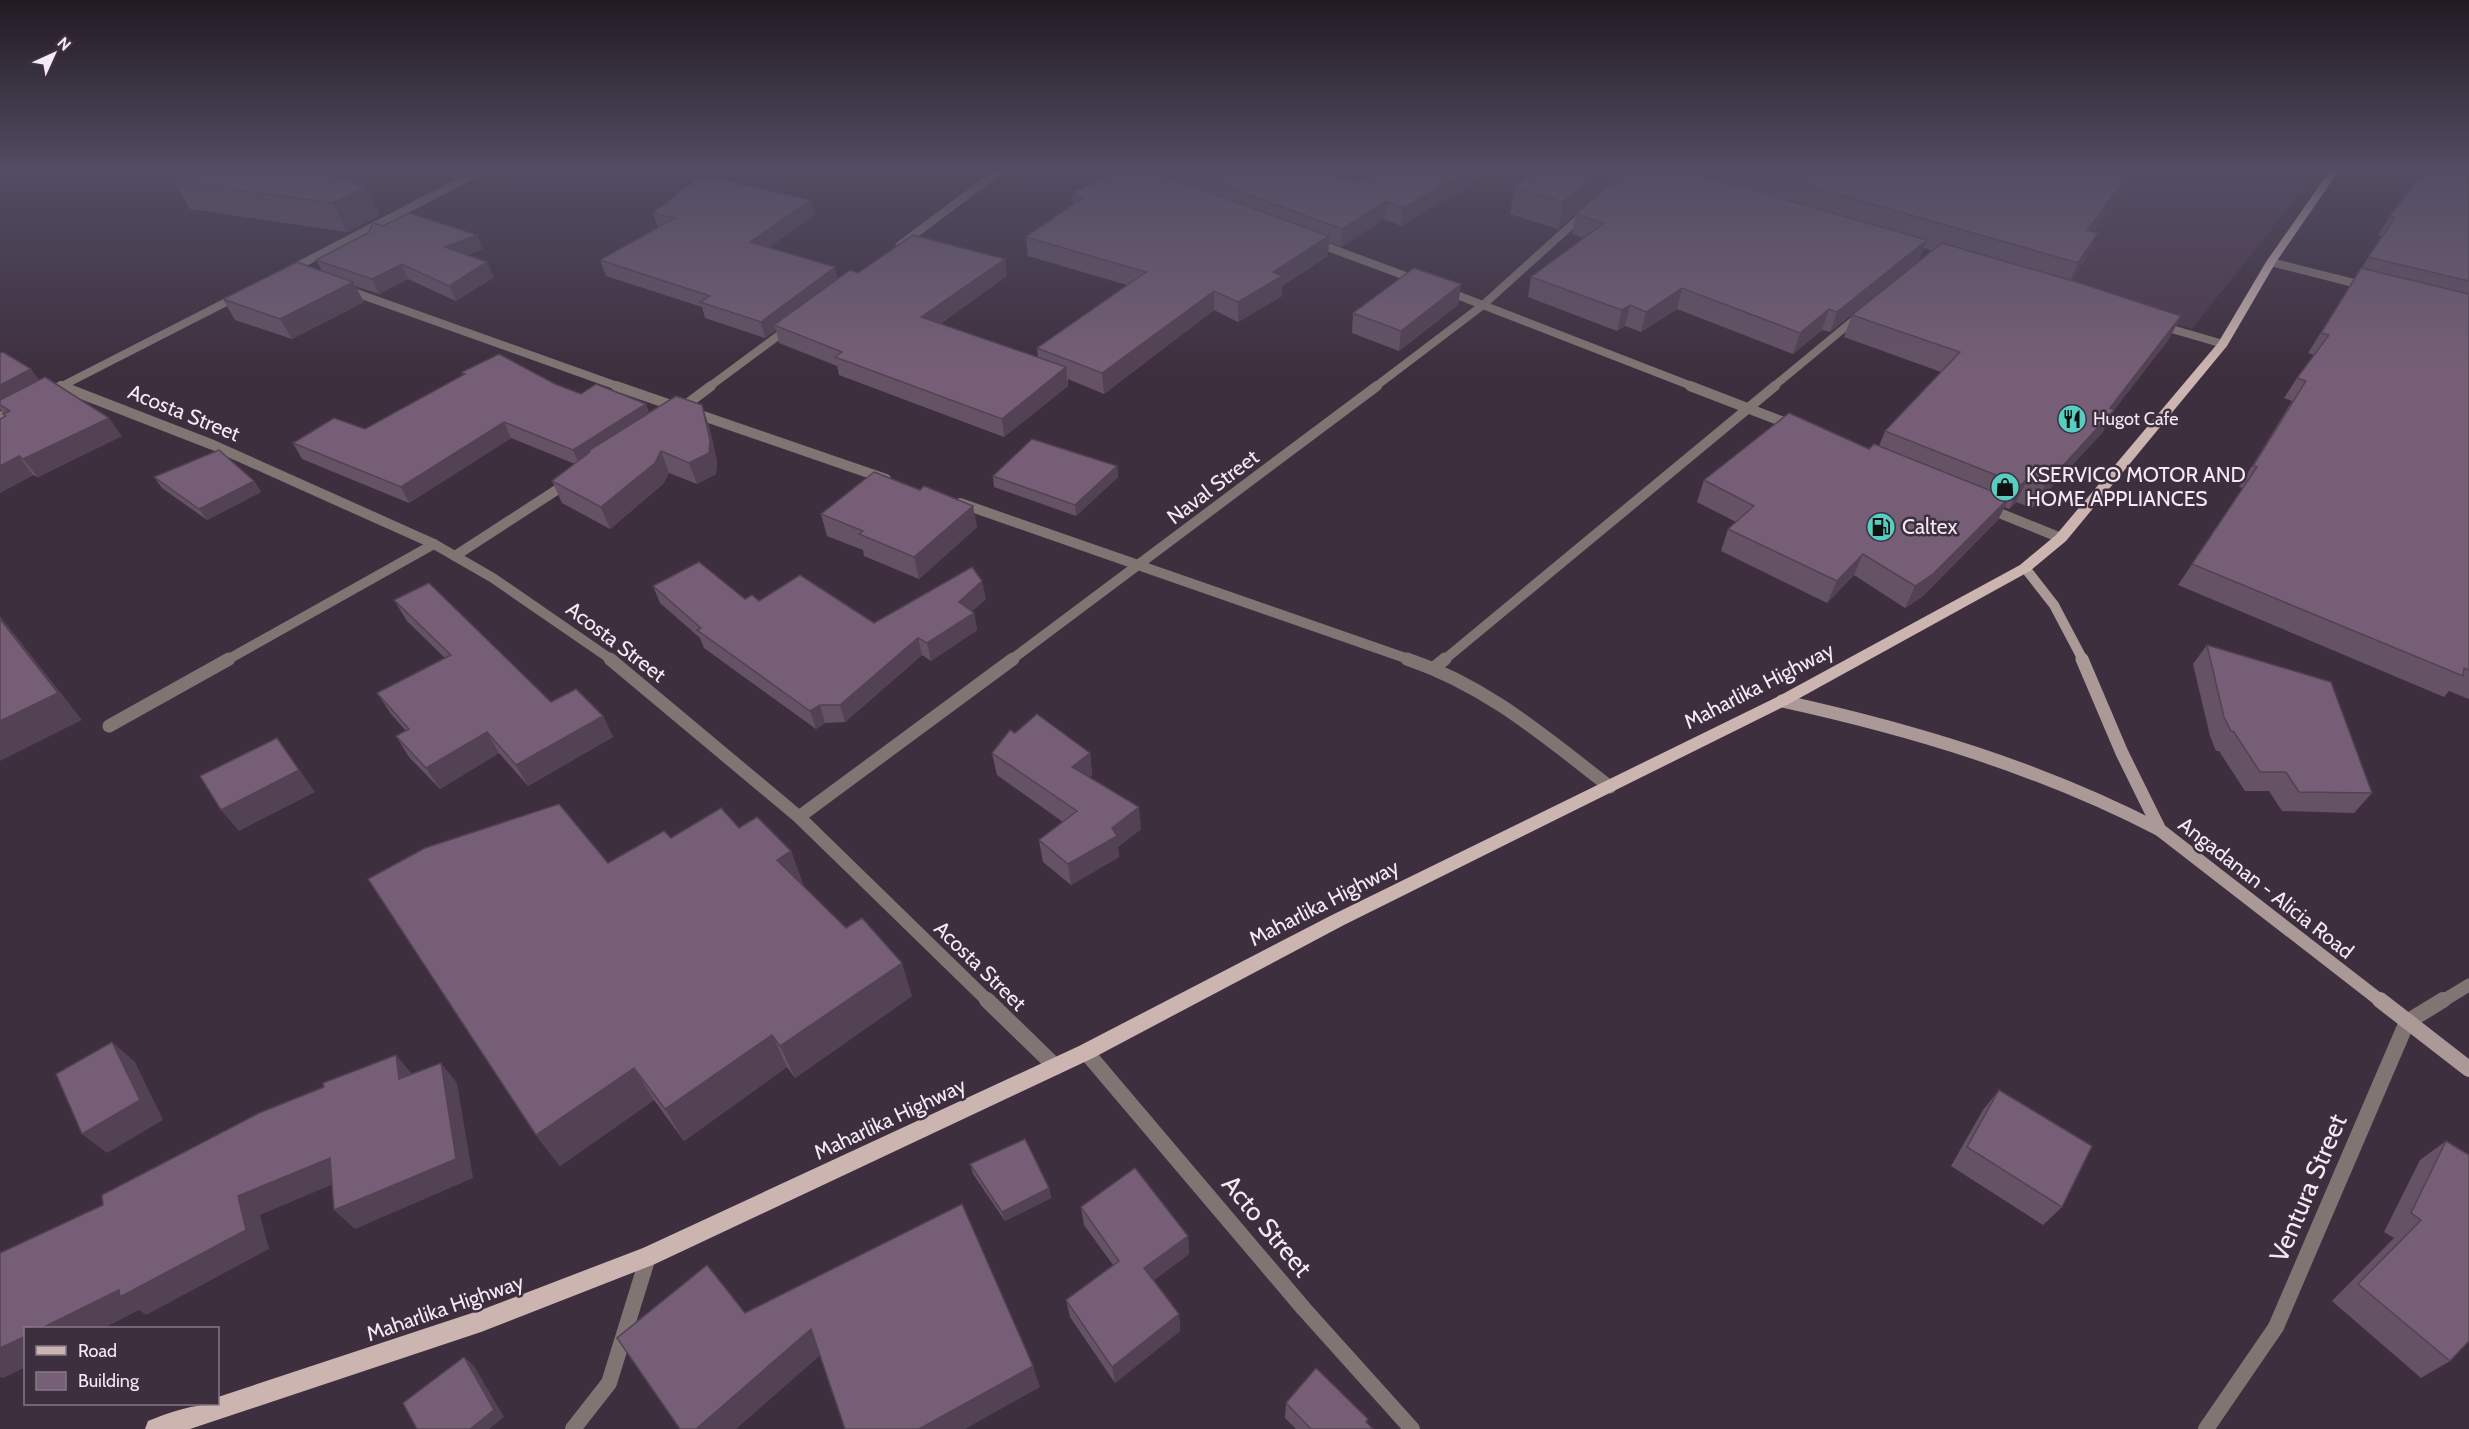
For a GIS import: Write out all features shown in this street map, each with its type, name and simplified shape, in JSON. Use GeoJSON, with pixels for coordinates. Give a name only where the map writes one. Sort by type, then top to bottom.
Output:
{"type":"FeatureCollection","features":[{"type":"Feature","properties":{"kind":"main road","name":"Maharlika Highway"},"geometry":{"type":"LineString","coordinates":[[156,1429],[481,1321],[648,1257],[1086,1052],[1338,920],[1782,701],[2025,568],[2061,538],[2223,345],[2271,262],[2289,236]]}},
{"type":"Feature","properties":{"kind":"main road","name":"Angadanan - Alicia Road"},"geometry":{"type":"LineString","coordinates":[[2025,568],[2054,605],[2084,662],[2122,753],[2160,830],[2469,1068]]}},
{"type":"Feature","properties":{"kind":"main road"},"geometry":{"type":"LineString","coordinates":[[1782,701],[1870,720],[1974,751],[2078,790],[2160,830]]}},
{"type":"Feature","properties":{"kind":"street"},"geometry":{"type":"LineString","coordinates":[[280,275],[355,236]]}},
{"type":"Feature","properties":{"kind":"street"},"geometry":{"type":"LineString","coordinates":[[889,254],[913,236]]}},
{"type":"Feature","properties":{"kind":"street","name":"Naval Street"},"geometry":{"type":"LineString","coordinates":[[799,817],[1140,565],[1483,305],[1560,236]]}},
{"type":"Feature","properties":{"kind":"street"},"geometry":{"type":"LineString","coordinates":[[1305,239],[1427,284]]}},
{"type":"Feature","properties":{"kind":"street"},"geometry":{"type":"LineString","coordinates":[[2271,262],[2381,290]]}},
{"type":"Feature","properties":{"kind":"street"},"geometry":{"type":"LineString","coordinates":[[290,269],[301,273]]}},
{"type":"Feature","properties":{"kind":"street"},"geometry":{"type":"LineString","coordinates":[[335,285],[681,409],[894,481]]}},
{"type":"Feature","properties":{"kind":"street"},"geometry":{"type":"LineString","coordinates":[[1438,288],[1747,406],[1800,429]]}},
{"type":"Feature","properties":{"kind":"street","name":"Acosta Street"},"geometry":{"type":"LineString","coordinates":[[249,291],[56,389],[213,445],[434,544],[493,578],[605,654],[799,817],[1056,1066]]}},
{"type":"Feature","properties":{"kind":"street"},"geometry":{"type":"LineString","coordinates":[[1434,668],[1747,406],[1867,310]]}},
{"type":"Feature","properties":{"kind":"street"},"geometry":{"type":"LineString","coordinates":[[2145,321],[2223,345]]}},
{"type":"Feature","properties":{"kind":"street"},"geometry":{"type":"LineString","coordinates":[[671,415],[794,324]]}},
{"type":"Feature","properties":{"kind":"street"},"geometry":{"type":"LineString","coordinates":[[0,417],[30,402]]}},
{"type":"Feature","properties":{"kind":"street"},"geometry":{"type":"LineString","coordinates":[[455,556],[582,473]]}},
{"type":"Feature","properties":{"kind":"street"},"geometry":{"type":"LineString","coordinates":[[950,500],[1434,668],[1501,703],[1610,787]]}},
{"type":"Feature","properties":{"kind":"street"},"geometry":{"type":"LineString","coordinates":[[1982,506],[2061,538]]}},
{"type":"Feature","properties":{"kind":"street"},"geometry":{"type":"LineString","coordinates":[[109,726],[434,544]]}},
{"type":"Feature","properties":{"kind":"street"},"geometry":{"type":"LineString","coordinates":[[2408,1022],[2469,985]]}},
{"type":"Feature","properties":{"kind":"street","name":"Ventura Street"},"geometry":{"type":"LineString","coordinates":[[2206,1429],[2276,1328],[2408,1022]]}},
{"type":"Feature","properties":{"kind":"street","name":"Acto Street"},"geometry":{"type":"LineString","coordinates":[[1086,1052],[1296,1300],[1412,1429]]}},
{"type":"Feature","properties":{"kind":"street"},"geometry":{"type":"LineString","coordinates":[[573,1429],[609,1383],[648,1257]]}},
{"type":"Feature","properties":{"kind":"shaded area"},"geometry":{"type":"Polygon","coordinates":[[[1882,236],[2266,236],[2192,329],[1882,236]]]}},
{"type":"Feature","properties":{"kind":"building"},"geometry":{"type":"Polygon","coordinates":[[[363,236],[475,236],[445,247],[487,262],[449,286],[402,264],[372,279],[316,260],[363,236]]]}},
{"type":"Feature","properties":{"kind":"building"},"geometry":{"type":"Polygon","coordinates":[[[643,236],[759,236],[750,242],[835,267],[761,322],[700,302],[710,296],[600,260],[643,236]]]}},
{"type":"Feature","properties":{"kind":"building"},"geometry":{"type":"Polygon","coordinates":[[[912,236],[1005,259],[921,317],[1066,367],[1002,419],[835,357],[842,352],[774,325],[850,270],[858,273],[912,236]]]}},
{"type":"Feature","properties":{"kind":"building"},"geometry":{"type":"Polygon","coordinates":[[[1329,236],[1273,272],[1282,276],[1238,302],[1214,291],[1102,373],[1037,348],[1146,272],[1026,237],[1329,236]]]}},
{"type":"Feature","properties":{"kind":"building"},"geometry":{"type":"Polygon","coordinates":[[[1587,236],[1912,236],[1927,240],[1837,312],[1829,309],[1800,333],[1682,288],[1646,312],[1630,305],[1622,310],[1531,277],[1587,236]]]}},
{"type":"Feature","properties":{"kind":"building"},"geometry":{"type":"Polygon","coordinates":[[[1983,236],[2096,236],[2078,263],[1983,236]]]}},
{"type":"Feature","properties":{"kind":"building"},"geometry":{"type":"Polygon","coordinates":[[[2383,236],[2469,236],[2469,281],[2368,257],[2383,236]]]}},
{"type":"Feature","properties":{"kind":"building"},"geometry":{"type":"Polygon","coordinates":[[[1942,243],[2080,283],[2181,316],[2110,408],[2114,410],[2045,485],[2028,478],[2021,485],[1885,431],[1960,352],[1852,315],[1942,243]]]}},
{"type":"Feature","properties":{"kind":"building"},"geometry":{"type":"Polygon","coordinates":[[[297,262],[353,282],[280,319],[223,299],[297,262]]]}},
{"type":"Feature","properties":{"kind":"building"},"geometry":{"type":"Polygon","coordinates":[[[1414,268],[1461,284],[1401,331],[1353,313],[1414,268]]]}},
{"type":"Feature","properties":{"kind":"building"},"geometry":{"type":"Polygon","coordinates":[[[2361,268],[2469,294],[2469,670],[2464,668],[2463,676],[2192,564],[2257,467],[2253,466],[2306,381],[2297,378],[2329,335],[2321,333],[2361,268]]]}},
{"type":"Feature","properties":{"kind":"building"},"geometry":{"type":"Polygon","coordinates":[[[3,352],[31,369],[0,385],[0,353],[3,352]]]}},
{"type":"Feature","properties":{"kind":"building"},"geometry":{"type":"Polygon","coordinates":[[[499,354],[555,384],[581,394],[596,384],[646,404],[573,450],[504,422],[401,487],[293,443],[334,418],[365,429],[465,374],[462,372],[499,354]]]}},
{"type":"Feature","properties":{"kind":"building"},"geometry":{"type":"Polygon","coordinates":[[[45,377],[109,418],[23,459],[19,456],[0,466],[0,419],[6,416],[3,414],[10,411],[0,405],[0,400],[45,377]]]}},
{"type":"Feature","properties":{"kind":"building"},"geometry":{"type":"Polygon","coordinates":[[[676,396],[702,405],[710,440],[709,453],[689,463],[661,451],[655,463],[601,507],[552,481],[590,452],[588,451],[676,396]]]}},
{"type":"Feature","properties":{"kind":"building"},"geometry":{"type":"Polygon","coordinates":[[[1789,413],[1869,449],[1874,444],[2009,498],[1933,574],[1915,586],[1863,554],[1837,581],[1728,529],[1754,506],[1704,480],[1789,413]]]}},
{"type":"Feature","properties":{"kind":"building"},"geometry":{"type":"Polygon","coordinates":[[[1032,439],[1117,466],[1075,505],[993,476],[1032,439]]]}},
{"type":"Feature","properties":{"kind":"building"},"geometry":{"type":"Polygon","coordinates":[[[219,450],[254,481],[199,509],[154,477],[219,450]]]}},
{"type":"Feature","properties":{"kind":"building"},"geometry":{"type":"Polygon","coordinates":[[[874,472],[920,490],[924,486],[973,506],[914,557],[859,534],[863,531],[821,514],[874,472]]]}},
{"type":"Feature","properties":{"kind":"building"},"geometry":{"type":"Polygon","coordinates":[[[699,562],[745,599],[752,595],[759,601],[800,575],[874,623],[972,567],[982,581],[959,602],[974,613],[927,643],[918,638],[840,705],[820,705],[810,711],[697,630],[701,628],[653,586],[699,562]]]}},
{"type":"Feature","properties":{"kind":"building"},"geometry":{"type":"Polygon","coordinates":[[[429,583],[551,702],[576,689],[603,716],[516,765],[487,732],[426,768],[396,736],[409,729],[377,693],[451,655],[394,600],[429,583]]]}},
{"type":"Feature","properties":{"kind":"building"},"geometry":{"type":"Polygon","coordinates":[[[0,619],[58,693],[0,721],[0,619]]]}},
{"type":"Feature","properties":{"kind":"building"},"geometry":{"type":"Polygon","coordinates":[[[2207,645],[2331,682],[2372,793],[2299,792],[2286,772],[2260,772],[2234,732],[2231,731],[2224,717],[2207,645]]]}},
{"type":"Feature","properties":{"kind":"building"},"geometry":{"type":"Polygon","coordinates":[[[1037,714],[1090,753],[1072,767],[1139,807],[1112,828],[1117,836],[1068,864],[1039,840],[1077,811],[992,753],[1010,730],[1015,733],[1037,714]]]}},
{"type":"Feature","properties":{"kind":"building"},"geometry":{"type":"Polygon","coordinates":[[[277,738],[299,770],[221,810],[200,776],[277,738]]]}},
{"type":"Feature","properties":{"kind":"building"},"geometry":{"type":"Polygon","coordinates":[[[559,804],[608,863],[664,831],[671,838],[721,808],[739,828],[757,817],[791,851],[777,860],[846,928],[862,918],[902,963],[780,1046],[772,1035],[665,1109],[634,1068],[536,1135],[368,879],[425,848],[559,804]]]}},
{"type":"Feature","properties":{"kind":"building"},"geometry":{"type":"Polygon","coordinates":[[[112,1042],[140,1100],[82,1134],[56,1074],[112,1042]]]}},
{"type":"Feature","properties":{"kind":"building"},"geometry":{"type":"Polygon","coordinates":[[[396,1055],[399,1079],[441,1063],[456,1159],[334,1210],[330,1158],[238,1196],[246,1230],[120,1297],[119,1290],[44,1327],[24,1327],[24,1337],[0,1348],[0,1253],[103,1205],[102,1195],[259,1113],[324,1087],[323,1083],[396,1055]]]}},
{"type":"Feature","properties":{"kind":"building"},"geometry":{"type":"Polygon","coordinates":[[[1999,1090],[2092,1146],[2062,1207],[1967,1147],[1999,1090]]]}},
{"type":"Feature","properties":{"kind":"building"},"geometry":{"type":"Polygon","coordinates":[[[1025,1139],[1049,1188],[1002,1212],[970,1164],[1025,1139]]]}},
{"type":"Feature","properties":{"kind":"building"},"geometry":{"type":"Polygon","coordinates":[[[2446,1141],[2469,1155],[2469,1341],[2450,1361],[2358,1284],[2421,1220],[2411,1213],[2446,1141]]]}},
{"type":"Feature","properties":{"kind":"building"},"geometry":{"type":"Polygon","coordinates":[[[1135,1168],[1188,1236],[1144,1268],[1179,1314],[1112,1367],[1066,1300],[1119,1261],[1081,1207],[1135,1168]]]}},
{"type":"Feature","properties":{"kind":"building"},"geometry":{"type":"Polygon","coordinates":[[[962,1204],[1033,1366],[919,1429],[845,1429],[811,1329],[696,1429],[680,1429],[617,1338],[707,1265],[745,1313],[962,1204]]]}},
{"type":"Feature","properties":{"kind":"building"},"geometry":{"type":"Polygon","coordinates":[[[464,1357],[494,1410],[470,1429],[417,1429],[403,1403],[464,1357]]]}},
{"type":"Feature","properties":{"kind":"building"},"geometry":{"type":"Polygon","coordinates":[[[1316,1368],[1368,1419],[1366,1422],[1373,1429],[1311,1429],[1286,1403],[1316,1368]]]}},
{"type":"Feature","properties":{"kind":"place","name":"Hugot Cafe"},"geometry":{"type":"Point","coordinates":[2072,419]}},
{"type":"Feature","properties":{"kind":"place","name":"KSERVICO MOTOR AND HOME APPLIANCES"},"geometry":{"type":"Point","coordinates":[2005,487]}},
{"type":"Feature","properties":{"kind":"place","name":"Caltex"},"geometry":{"type":"Point","coordinates":[1881,527]}}]}
